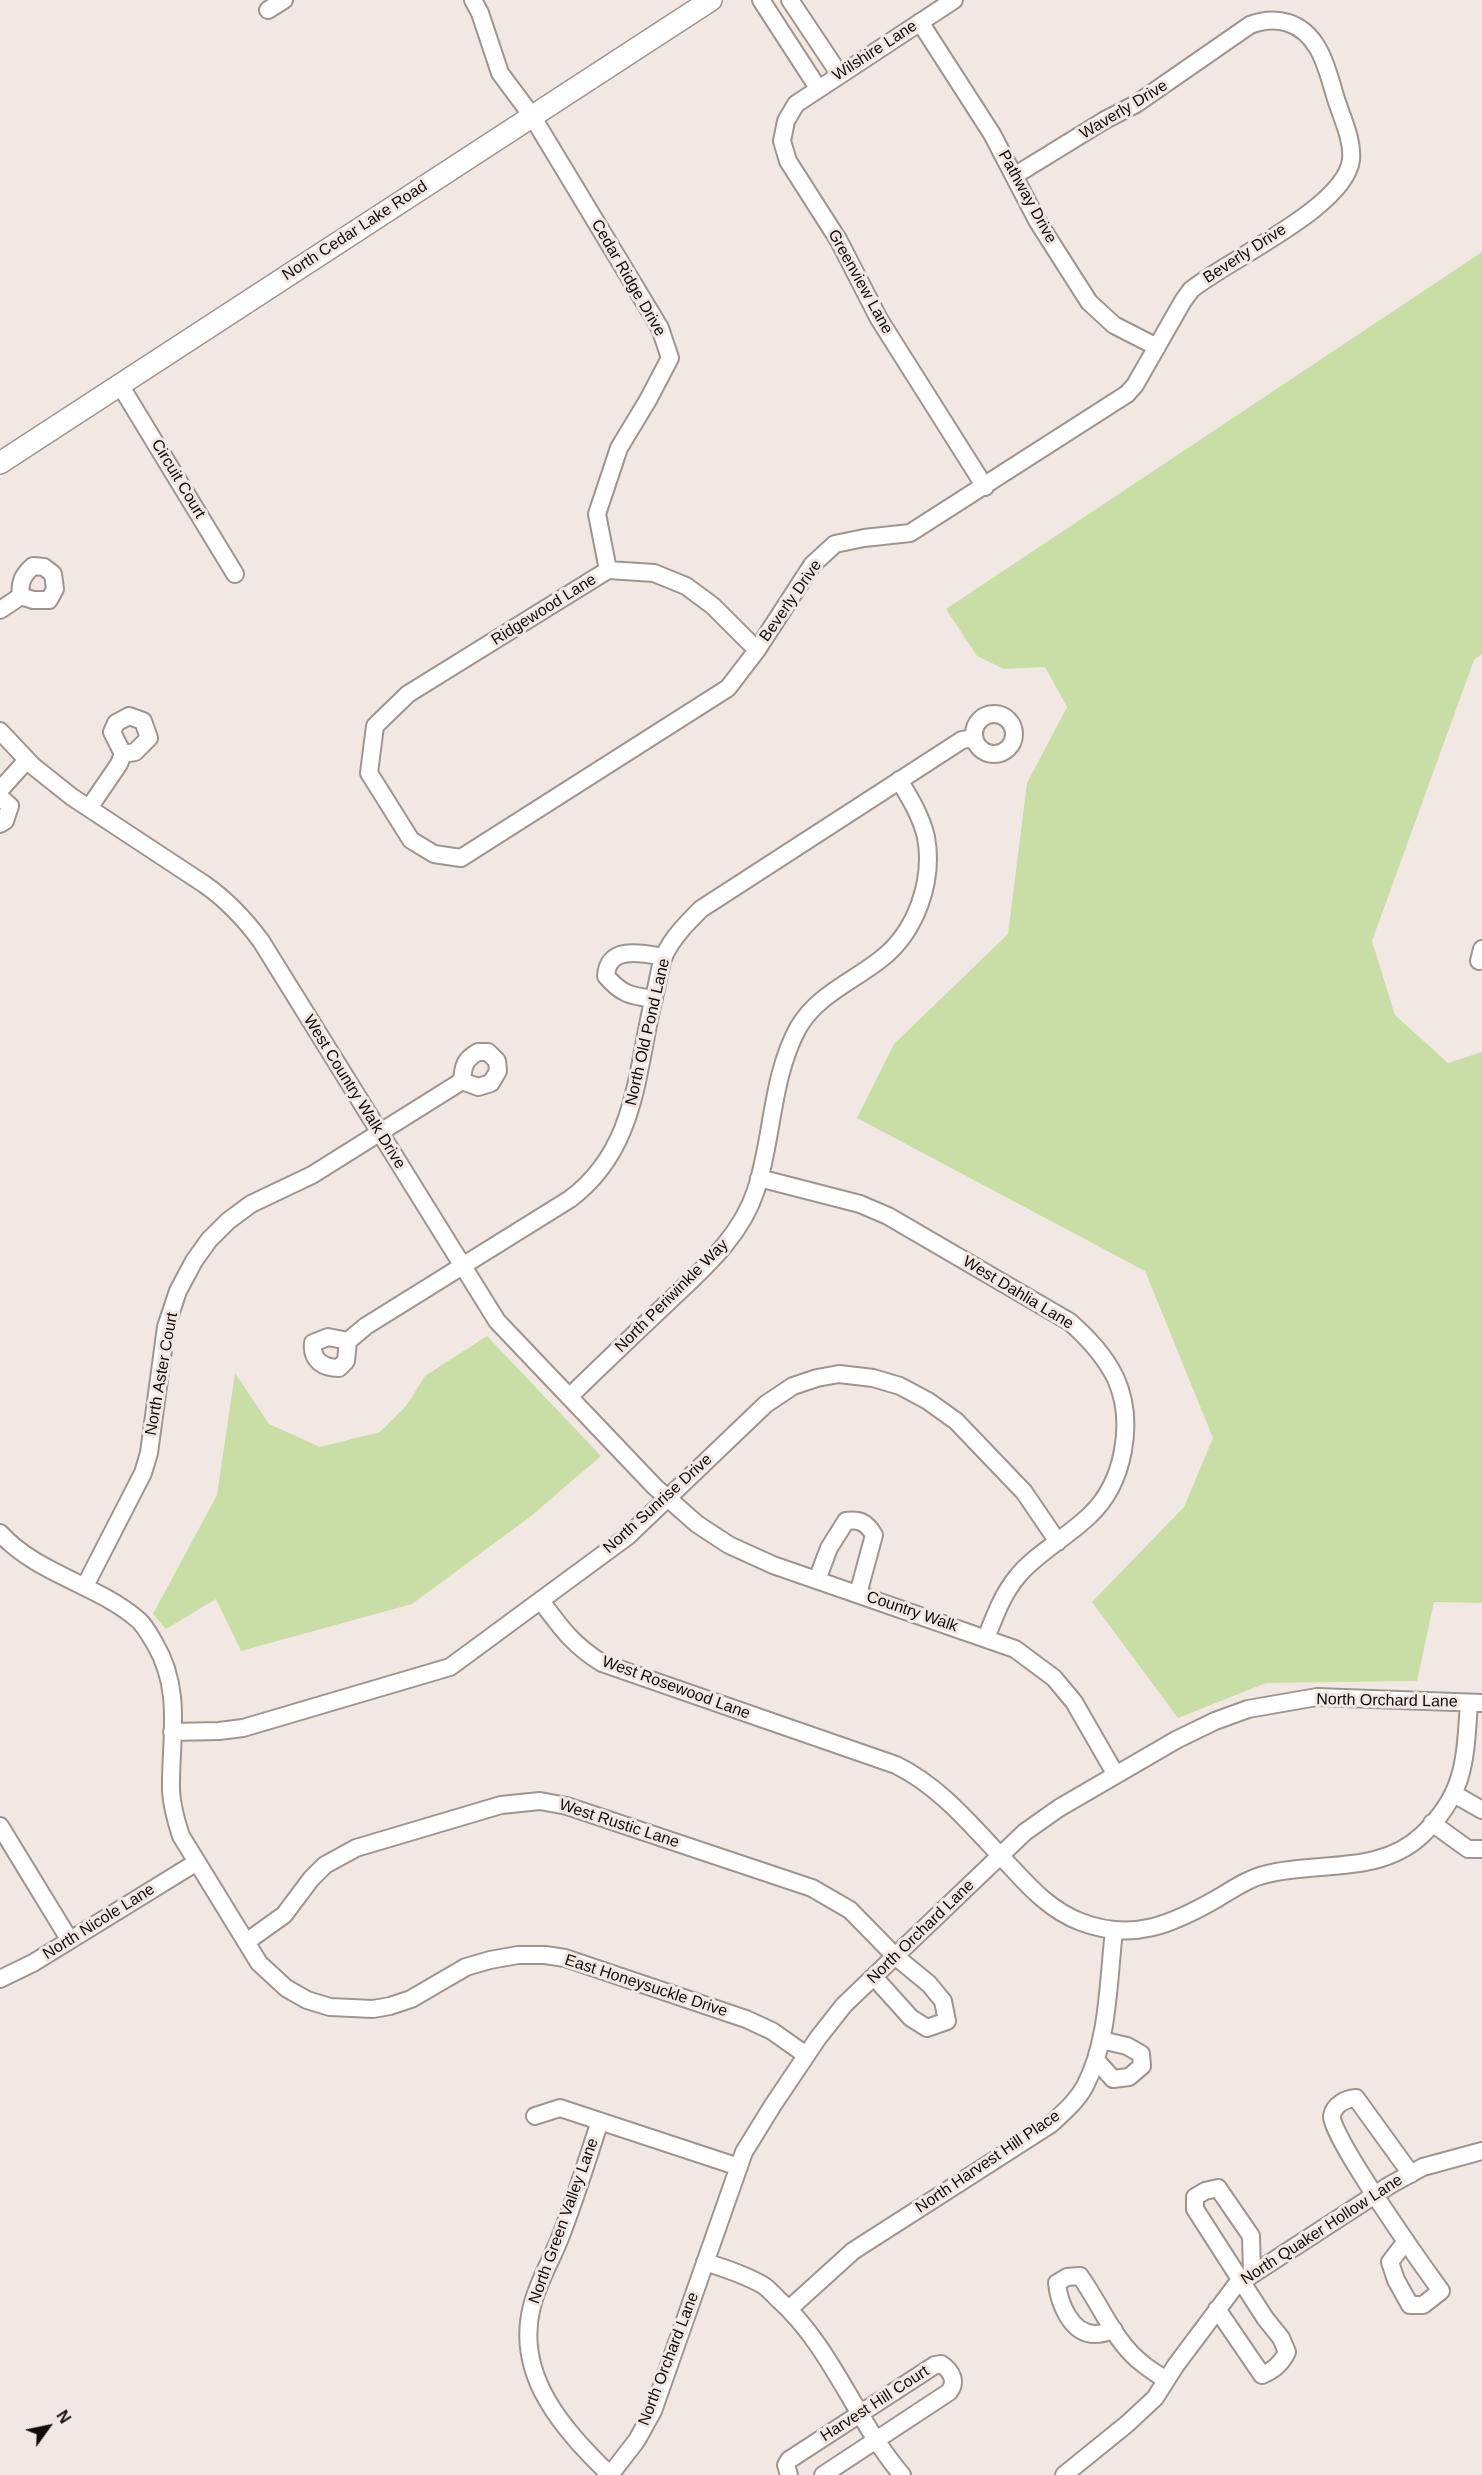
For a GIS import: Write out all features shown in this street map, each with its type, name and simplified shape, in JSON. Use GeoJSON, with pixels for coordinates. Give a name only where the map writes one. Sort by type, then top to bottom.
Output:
{"type":"FeatureCollection","features":[{"type":"Feature","properties":{"kind":"main road","name":"North Cedar Lake Road"},"geometry":{"type":"LineString","coordinates":[[0,463],[711,0]]}},
{"type":"Feature","properties":{"kind":"street"},"geometry":{"type":"LineString","coordinates":[[268,10],[284,0]]}},
{"type":"Feature","properties":{"kind":"street","name":"Cedar Ridge Drive"},"geometry":{"type":"LineString","coordinates":[[473,0],[480,13],[500,73],[532,116],[660,328],[670,358],[620,448],[597,514],[608,570]]}},
{"type":"Feature","properties":{"kind":"street"},"geometry":{"type":"LineString","coordinates":[[761,0],[828,82]]}},
{"type":"Feature","properties":{"kind":"street"},"geometry":{"type":"LineString","coordinates":[[790,0],[828,82]]}},
{"type":"Feature","properties":{"kind":"street","name":"Wilshire Lane"},"geometry":{"type":"LineString","coordinates":[[828,82],[954,0]]}},
{"type":"Feature","properties":{"kind":"street","name":"Waverly Drive"},"geometry":{"type":"LineString","coordinates":[[1014,176],[1105,120],[1136,104],[1250,25],[1264,20],[1288,22],[1304,30],[1320,52],[1350,147],[1350,166],[1339,187],[1332,193]]}},
{"type":"Feature","properties":{"kind":"street","name":"Pathway Drive"},"geometry":{"type":"LineString","coordinates":[[920,22],[992,134],[1038,222],[1089,302],[1114,326],[1157,348]]}},
{"type":"Feature","properties":{"kind":"street","name":"Greenview Lane"},"geometry":{"type":"LineString","coordinates":[[828,82],[796,104],[786,122],[783,141],[788,161],[839,241],[879,319],[985,487]]}},
{"type":"Feature","properties":{"kind":"street","name":"Beverly Drive"},"geometry":{"type":"LineString","coordinates":[[369,773],[411,840],[434,854],[460,858],[728,688],[757,650],[812,565],[835,544],[910,533],[1127,394],[1136,385],[1191,290],[1266,243],[1332,193]]}},
{"type":"Feature","properties":{"kind":"street","name":"Circuit Court"},"geometry":{"type":"LineString","coordinates":[[120,385],[236,574]]}},
{"type":"Feature","properties":{"kind":"street","name":"Ridgewood Lane"},"geometry":{"type":"LineString","coordinates":[[369,773],[375,726],[408,694],[608,570],[654,573],[686,586],[713,606],[757,650]]}},
{"type":"Feature","properties":{"kind":"street"},"geometry":{"type":"LineString","coordinates":[[0,610],[21,596]]}},
{"type":"Feature","properties":{"kind":"street","name":"West Country Walk Drive"},"geometry":{"type":"LineString","coordinates":[[0,731],[27,760],[72,797],[224,898],[243,918],[261,941],[497,1321],[667,1497]]}},
{"type":"Feature","properties":{"kind":"street","name":"North Old Pond Lane"},"geometry":{"type":"LineString","coordinates":[[348,1341],[366,1326],[570,1199],[586,1187],[608,1161],[622,1136],[630,1108],[664,957],[687,923],[700,909],[962,740],[974,738]]}},
{"type":"Feature","properties":{"kind":"street"},"geometry":{"type":"LineString","coordinates":[[89,808],[119,764],[123,753]]}},
{"type":"Feature","properties":{"kind":"street"},"geometry":{"type":"LineString","coordinates":[[0,790],[27,760]]}},
{"type":"Feature","properties":{"kind":"street","name":"North Periwinkle Way"},"geometry":{"type":"LineString","coordinates":[[569,1397],[709,1263],[731,1238],[747,1212],[759,1178],[784,1063],[800,1026],[811,1010],[828,994],[879,961],[894,948],[915,917],[923,892],[927,867],[926,838],[918,812],[899,780]]}},
{"type":"Feature","properties":{"kind":"street"},"geometry":{"type":"LineString","coordinates":[[0,797],[10,806],[5,821],[0,824]]}},
{"type":"Feature","properties":{"kind":"street"},"geometry":{"type":"LineString","coordinates":[[654,999],[635,996],[617,989],[606,976],[607,966],[612,959],[624,954],[641,953],[664,957]]}},
{"type":"Feature","properties":{"kind":"street","name":"North Aster Court"},"geometry":{"type":"LineString","coordinates":[[85,1586],[143,1473],[149,1453],[166,1327],[178,1291],[194,1261],[209,1240],[228,1221],[251,1204],[312,1174],[462,1081]]}},
{"type":"Feature","properties":{"kind":"street","name":"West Dahlia Lane"},"geometry":{"type":"LineString","coordinates":[[759,1178],[860,1204],[888,1216],[1070,1322],[1089,1339],[1104,1358],[1116,1381],[1123,1406],[1124,1448],[1116,1476],[1106,1496],[1092,1514],[1019,1574],[999,1605],[986,1638]]}},
{"type":"Feature","properties":{"kind":"street","name":"North Sunrise Drive"},"geometry":{"type":"LineString","coordinates":[[172,1732],[243,1728],[431,1674],[466,1657],[628,1536],[749,1418],[793,1386],[818,1378],[839,1374],[873,1378],[900,1386],[956,1420],[1024,1492],[1058,1542]]}},
{"type":"Feature","properties":{"kind":"street","name":"Country Walk"},"geometry":{"type":"LineString","coordinates":[[667,1497],[697,1524],[729,1545],[773,1565],[1015,1649],[1054,1678],[1074,1702],[1116,1775]]}},
{"type":"Feature","properties":{"kind":"street"},"geometry":{"type":"LineString","coordinates":[[818,1580],[837,1532],[846,1521],[857,1520],[869,1526],[874,1535],[858,1594]]}},
{"type":"Feature","properties":{"kind":"street","name":"East Honeysuckle Drive"},"geometry":{"type":"LineString","coordinates":[[0,1533],[29,1557],[116,1603],[138,1620],[151,1637],[163,1658],[170,1677],[174,1702],[171,1793],[173,1813],[181,1836],[259,1963],[286,1988],[307,2000],[330,2007],[373,2009],[411,1999],[466,1967],[490,1960],[518,1955],[565,1958],[746,2019],[772,2031],[806,2055]]}},
{"type":"Feature","properties":{"kind":"street","name":"West Rosewood Lane"},"geometry":{"type":"LineString","coordinates":[[541,1601],[582,1651],[602,1663],[896,1765],[918,1776],[954,1808],[1037,1895],[1060,1913],[1083,1923],[1114,1931],[1132,1931],[1161,1926],[1184,1918],[1240,1884],[1264,1874],[1290,1869],[1371,1861],[1395,1852],[1421,1836],[1454,1794],[1465,1761],[1476,1703]]}},
{"type":"Feature","properties":{"kind":"street","name":"North Orchard Lane"},"geometry":{"type":"LineString","coordinates":[[610,2475],[638,2440],[653,2411],[744,2152],[773,2105],[806,2055],[844,2005],[1025,1832],[1059,1808],[1215,1720],[1279,1702],[1317,1698],[1476,1703]]}},
{"type":"Feature","properties":{"kind":"street"},"geometry":{"type":"LineString","coordinates":[[1454,1794],[1482,1810]]}},
{"type":"Feature","properties":{"kind":"street","name":"West Rustic Lane"},"geometry":{"type":"LineString","coordinates":[[246,1942],[284,1915],[311,1879],[341,1855],[374,1842],[501,1805],[540,1801],[567,1806],[812,1888],[850,1910],[895,1956],[929,1984],[943,2001],[947,2021],[927,2028],[910,2018],[874,1977]]}},
{"type":"Feature","properties":{"kind":"street"},"geometry":{"type":"LineString","coordinates":[[1432,1823],[1468,1849],[1482,1849]]}},
{"type":"Feature","properties":{"kind":"street"},"geometry":{"type":"LineString","coordinates":[[0,1826],[69,1939]]}},
{"type":"Feature","properties":{"kind":"street","name":"North Nicole Lane"},"geometry":{"type":"LineString","coordinates":[[0,1979],[33,1963],[197,1862]]}},
{"type":"Feature","properties":{"kind":"street","name":"North Harvest Hill Place"},"geometry":{"type":"LineString","coordinates":[[789,2308],[853,2251],[1051,2124],[1079,2095],[1096,2060],[1101,2040],[1114,1931]]}},
{"type":"Feature","properties":{"kind":"street"},"geometry":{"type":"LineString","coordinates":[[1096,2060],[1113,2079],[1129,2077],[1142,2066],[1141,2054],[1127,2046],[1101,2040]]}},
{"type":"Feature","properties":{"kind":"street"},"geometry":{"type":"LineString","coordinates":[[1406,2241],[1390,2262],[1396,2280],[1410,2305],[1423,2305],[1441,2291],[1406,2241],[1333,2125],[1334,2111],[1347,2099],[1356,2098],[1411,2174]]}},
{"type":"Feature","properties":{"kind":"street"},"geometry":{"type":"LineString","coordinates":[[535,2116],[560,2108],[739,2167]]}},
{"type":"Feature","properties":{"kind":"street","name":"North Green Valley Lane"},"geometry":{"type":"LineString","coordinates":[[600,2121],[560,2239],[531,2306],[528,2335],[530,2356],[544,2398],[572,2434],[610,2475]]}},
{"type":"Feature","properties":{"kind":"street","name":"North Quaker Hollow Lane"},"geometry":{"type":"LineString","coordinates":[[1064,2475],[1155,2398],[1217,2309],[1247,2276],[1376,2194],[1424,2167],[1482,2151]]}},
{"type":"Feature","properties":{"kind":"street"},"geometry":{"type":"LineString","coordinates":[[1217,2309],[1262,2375],[1272,2371],[1282,2361],[1287,2352],[1281,2338],[1264,2318],[1247,2276],[1212,2238],[1195,2209],[1195,2197],[1205,2191],[1218,2188],[1251,2236],[1247,2276]]}},
{"type":"Feature","properties":{"kind":"street"},"geometry":{"type":"LineString","coordinates":[[705,2262],[741,2274],[763,2285],[789,2308],[807,2328],[877,2440],[902,2475]]}},
{"type":"Feature","properties":{"kind":"street"},"geometry":{"type":"LineString","coordinates":[[1114,2331],[1092,2334],[1073,2325],[1058,2298],[1057,2283],[1067,2277],[1080,2276],[1114,2331],[1142,2364],[1166,2380]]}},
{"type":"Feature","properties":{"kind":"street","name":"Harvest Hill Court"},"geometry":{"type":"LineString","coordinates":[[789,2475],[786,2465],[789,2460],[860,2413],[935,2365],[941,2364],[949,2372],[954,2380],[954,2387],[949,2392],[823,2475]]}},
{"type":"Feature","properties":{"kind":"green space"},"geometry":{"type":"Polygon","coordinates":[[[1482,252],[1482,654],[1474,660],[1372,941],[1395,1015],[1448,1063],[1482,1052],[1482,1603],[1434,1602],[1417,1681],[1266,1683],[1178,1718],[1092,1602],[1184,1507],[1213,1438],[1145,1271],[857,1118],[894,1044],[1008,934],[1027,783],[1067,707],[1045,667],[1004,669],[977,656],[946,609],[1482,252]]]}},
{"type":"Feature","properties":{"kind":"green space"},"geometry":{"type":"Polygon","coordinates":[[[487,1336],[601,1456],[531,1516],[412,1604],[241,1651],[216,1599],[166,1629],[153,1614],[217,1495],[235,1373],[269,1424],[320,1447],[380,1432],[406,1406],[425,1376],[487,1336]]]}}]}
